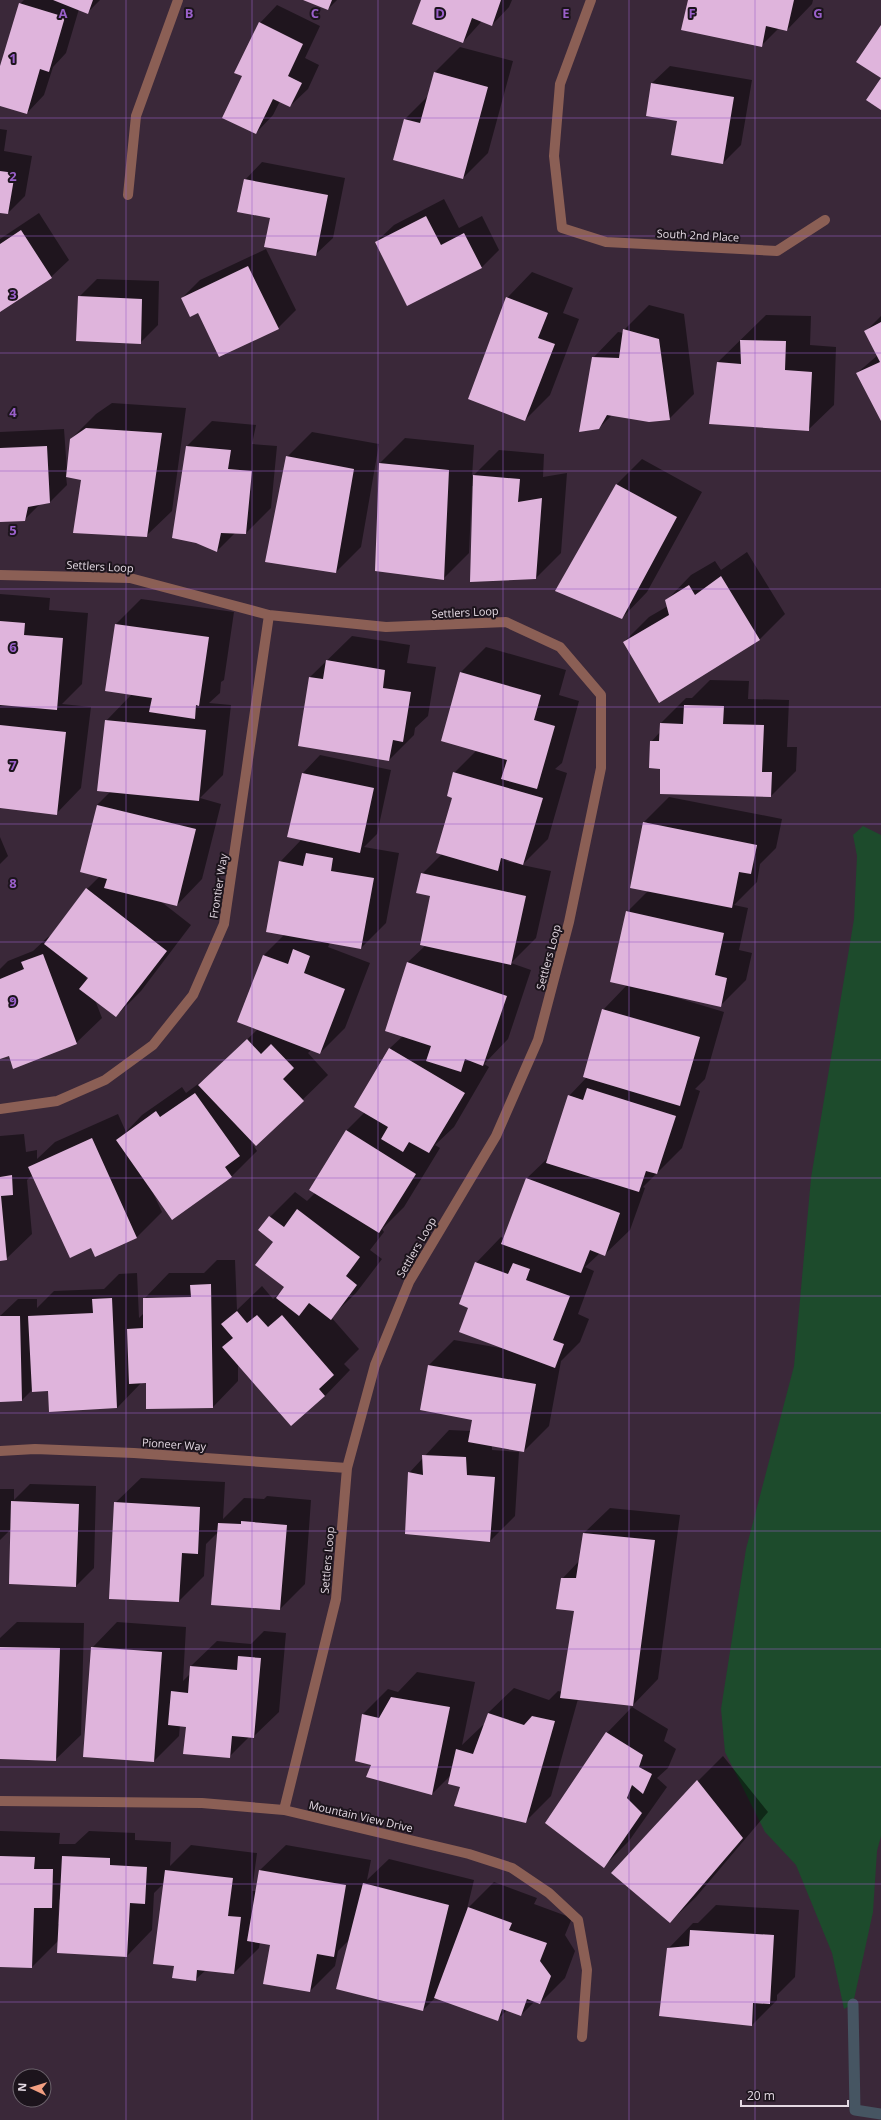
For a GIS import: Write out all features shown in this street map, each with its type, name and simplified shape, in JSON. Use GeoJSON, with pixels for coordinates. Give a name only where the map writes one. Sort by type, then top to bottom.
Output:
{"type":"FeatureCollection","features":[{"type":"Feature","properties":{"kind":"street"},"geometry":{"type":"LineString","coordinates":[[128,195],[136,116],[178,0]]}},
{"type":"Feature","properties":{"kind":"street","name":"South 2nd Place"},"geometry":{"type":"LineString","coordinates":[[591,0],[560,84],[554,156],[562,228],[606,242],[777,251],[825,220]]}},
{"type":"Feature","properties":{"kind":"street","name":"Settlers Loop"},"geometry":{"type":"LineString","coordinates":[[0,575],[130,578],[269,615],[386,627],[506,622],[560,647],[601,695],[601,768],[569,922],[538,1040],[496,1136],[409,1282],[375,1365],[347,1468],[336,1599],[284,1810]]}},
{"type":"Feature","properties":{"kind":"street","name":"Frontier Way"},"geometry":{"type":"LineString","coordinates":[[0,1109],[57,1100],[105,1080],[153,1045],[193,995],[224,924],[269,615]]}},
{"type":"Feature","properties":{"kind":"street","name":"Pioneer Way"},"geometry":{"type":"LineString","coordinates":[[0,1451],[35,1449],[134,1453],[347,1468]]}},
{"type":"Feature","properties":{"kind":"street","name":"Mountain View Drive"},"geometry":{"type":"LineString","coordinates":[[0,1801],[202,1804],[284,1810],[476,1857],[512,1868],[549,1893],[578,1920],[587,1970],[582,2037]]}},
{"type":"Feature","properties":{"kind":"green space"},"geometry":{"type":"Polygon","coordinates":[[[863,826],[881,835],[881,1836],[877,1851],[873,1912],[853,2004],[844,2009],[832,1953],[796,1865],[765,1832],[725,1752],[721,1709],[746,1549],[794,1366],[811,1178],[854,919],[857,856],[853,835],[863,826]]]}},
{"type":"Feature","properties":{"kind":"building"},"geometry":{"type":"Polygon","coordinates":[[[53,0],[93,0],[88,14],[53,0]]]}},
{"type":"Feature","properties":{"kind":"building"},"geometry":{"type":"Polygon","coordinates":[[[303,0],[332,0],[328,10],[303,0]]]}},
{"type":"Feature","properties":{"kind":"building"},"geometry":{"type":"Polygon","coordinates":[[[421,0],[501,0],[492,26],[472,18],[463,43],[412,24],[421,0]]]}},
{"type":"Feature","properties":{"kind":"building"},"geometry":{"type":"Polygon","coordinates":[[[688,0],[794,0],[787,31],[766,26],[762,47],[681,30],[688,0]]]}},
{"type":"Feature","properties":{"kind":"building"},"geometry":{"type":"Polygon","coordinates":[[[19,3],[65,17],[49,72],[40,69],[27,114],[0,106],[0,66],[19,3]]]}},
{"type":"Feature","properties":{"kind":"building"},"geometry":{"type":"Polygon","coordinates":[[[259,22],[303,44],[288,76],[302,83],[290,107],[273,99],[256,134],[222,118],[242,76],[234,73],[259,22]]]}},
{"type":"Feature","properties":{"kind":"building"},"geometry":{"type":"Polygon","coordinates":[[[881,25],[881,78],[856,62],[881,25]]]}},
{"type":"Feature","properties":{"kind":"building"},"geometry":{"type":"Polygon","coordinates":[[[434,72],[488,87],[463,179],[393,160],[404,119],[420,123],[434,72]]]}},
{"type":"Feature","properties":{"kind":"building"},"geometry":{"type":"Polygon","coordinates":[[[881,78],[881,110],[866,100],[881,78]]]}},
{"type":"Feature","properties":{"kind":"building"},"geometry":{"type":"Polygon","coordinates":[[[651,83],[734,97],[723,164],[671,155],[677,121],[646,116],[651,83]]]}},
{"type":"Feature","properties":{"kind":"building"},"geometry":{"type":"Polygon","coordinates":[[[0,171],[15,173],[8,214],[0,213],[0,171]]]}},
{"type":"Feature","properties":{"kind":"building"},"geometry":{"type":"Polygon","coordinates":[[[244,179],[328,195],[316,256],[264,247],[270,218],[237,212],[244,179]]]}},
{"type":"Feature","properties":{"kind":"building"},"geometry":{"type":"Polygon","coordinates":[[[426,216],[441,245],[464,233],[482,268],[407,306],[375,242],[426,216]]]}},
{"type":"Feature","properties":{"kind":"building"},"geometry":{"type":"Polygon","coordinates":[[[21,230],[52,278],[0,312],[0,244],[21,230]]]}},
{"type":"Feature","properties":{"kind":"building"},"geometry":{"type":"Polygon","coordinates":[[[248,266],[279,329],[219,357],[198,313],[190,317],[181,298],[248,266]]]}},
{"type":"Feature","properties":{"kind":"building"},"geometry":{"type":"Polygon","coordinates":[[[78,296],[142,299],[141,344],[76,341],[78,296]]]}},
{"type":"Feature","properties":{"kind":"building"},"geometry":{"type":"Polygon","coordinates":[[[506,297],[548,313],[538,338],[555,344],[525,421],[468,399],[506,297]]]}},
{"type":"Feature","properties":{"kind":"building"},"geometry":{"type":"Polygon","coordinates":[[[881,322],[881,421],[856,373],[880,362],[864,331],[881,322]]]}},
{"type":"Feature","properties":{"kind":"building"},"geometry":{"type":"Polygon","coordinates":[[[623,329],[659,339],[670,420],[649,422],[607,415],[599,429],[579,432],[592,357],[619,358],[623,329]]]}},
{"type":"Feature","properties":{"kind":"building"},"geometry":{"type":"Polygon","coordinates":[[[740,340],[786,341],[785,370],[812,372],[809,431],[709,424],[717,362],[741,364],[740,340]]]}},
{"type":"Feature","properties":{"kind":"building"},"geometry":{"type":"Polygon","coordinates":[[[86,428],[162,433],[147,537],[73,533],[81,480],[66,477],[70,439],[86,428]]]}},
{"type":"Feature","properties":{"kind":"building"},"geometry":{"type":"Polygon","coordinates":[[[47,446],[50,503],[28,507],[25,521],[0,522],[0,448],[47,446]]]}},
{"type":"Feature","properties":{"kind":"building"},"geometry":{"type":"Polygon","coordinates":[[[186,446],[231,450],[228,469],[252,471],[246,534],[221,533],[217,552],[196,543],[172,538],[186,446]]]}},
{"type":"Feature","properties":{"kind":"building"},"geometry":{"type":"Polygon","coordinates":[[[286,456],[354,469],[336,573],[265,562],[286,456]]]}},
{"type":"Feature","properties":{"kind":"building"},"geometry":{"type":"Polygon","coordinates":[[[379,463],[449,470],[444,580],[375,571],[379,463]]]}},
{"type":"Feature","properties":{"kind":"building"},"geometry":{"type":"Polygon","coordinates":[[[473,475],[520,479],[518,502],[542,498],[536,579],[470,582],[473,475]]]}},
{"type":"Feature","properties":{"kind":"building"},"geometry":{"type":"Polygon","coordinates":[[[616,484],[677,517],[622,619],[555,591],[616,484]]]}},
{"type":"Feature","properties":{"kind":"building"},"geometry":{"type":"Polygon","coordinates":[[[721,576],[760,640],[659,703],[623,642],[669,615],[665,600],[689,585],[695,595],[721,576]]]}},
{"type":"Feature","properties":{"kind":"building"},"geometry":{"type":"Polygon","coordinates":[[[0,621],[25,623],[24,635],[63,638],[57,710],[0,705],[0,621]]]}},
{"type":"Feature","properties":{"kind":"building"},"geometry":{"type":"Polygon","coordinates":[[[115,624],[209,637],[199,706],[196,705],[195,719],[149,712],[152,698],[105,691],[115,624]]]}},
{"type":"Feature","properties":{"kind":"building"},"geometry":{"type":"Polygon","coordinates":[[[326,660],[385,670],[383,688],[411,692],[403,742],[393,740],[389,761],[298,746],[309,677],[323,679],[326,660]]]}},
{"type":"Feature","properties":{"kind":"building"},"geometry":{"type":"Polygon","coordinates":[[[460,672],[541,695],[534,720],[555,726],[537,789],[501,779],[507,760],[441,741],[460,672]]]}},
{"type":"Feature","properties":{"kind":"building"},"geometry":{"type":"Polygon","coordinates":[[[684,705],[724,706],[723,724],[764,725],[762,772],[772,772],[771,797],[660,794],[660,769],[649,768],[650,741],[659,741],[660,723],[683,724],[684,705]]]}},
{"type":"Feature","properties":{"kind":"building"},"geometry":{"type":"Polygon","coordinates":[[[105,720],[206,730],[199,801],[97,791],[105,720]]]}},
{"type":"Feature","properties":{"kind":"building"},"geometry":{"type":"Polygon","coordinates":[[[0,725],[66,732],[57,815],[0,808],[0,725]]]}},
{"type":"Feature","properties":{"kind":"building"},"geometry":{"type":"Polygon","coordinates":[[[453,772],[543,798],[523,865],[501,858],[498,871],[436,853],[452,798],[447,796],[453,772]]]}},
{"type":"Feature","properties":{"kind":"building"},"geometry":{"type":"Polygon","coordinates":[[[302,773],[374,788],[360,853],[287,837],[302,773]]]}},
{"type":"Feature","properties":{"kind":"building"},"geometry":{"type":"Polygon","coordinates":[[[97,805],[196,829],[177,906],[104,888],[107,879],[80,872],[97,805]]]}},
{"type":"Feature","properties":{"kind":"building"},"geometry":{"type":"Polygon","coordinates":[[[643,822],[757,845],[751,874],[739,872],[732,908],[630,888],[643,822]]]}},
{"type":"Feature","properties":{"kind":"building"},"geometry":{"type":"Polygon","coordinates":[[[306,853],[333,858],[331,871],[374,878],[361,949],[266,932],[279,861],[303,866],[306,853]]]}},
{"type":"Feature","properties":{"kind":"building"},"geometry":{"type":"Polygon","coordinates":[[[421,873],[526,896],[511,965],[420,945],[430,896],[416,893],[421,873]]]}},
{"type":"Feature","properties":{"kind":"building"},"geometry":{"type":"Polygon","coordinates":[[[86,888],[167,951],[116,1017],[79,989],[88,978],[44,944],[86,888]]]}},
{"type":"Feature","properties":{"kind":"building"},"geometry":{"type":"Polygon","coordinates":[[[626,911],[724,933],[715,975],[727,978],[721,1007],[610,982],[626,911]]]}},
{"type":"Feature","properties":{"kind":"building"},"geometry":{"type":"Polygon","coordinates":[[[293,949],[310,956],[304,973],[345,989],[320,1054],[237,1022],[263,955],[288,964],[293,949]]]}},
{"type":"Feature","properties":{"kind":"building"},"geometry":{"type":"Polygon","coordinates":[[[43,954],[77,1044],[13,1069],[9,1056],[0,1059],[0,979],[24,969],[21,962],[43,954]]]}},
{"type":"Feature","properties":{"kind":"building"},"geometry":{"type":"Polygon","coordinates":[[[407,962],[507,996],[483,1066],[465,1059],[461,1072],[426,1061],[431,1046],[385,1031],[407,962]]]}},
{"type":"Feature","properties":{"kind":"building"},"geometry":{"type":"Polygon","coordinates":[[[602,1009],[700,1037],[680,1106],[583,1077],[602,1009]]]}},
{"type":"Feature","properties":{"kind":"building"},"geometry":{"type":"Polygon","coordinates":[[[247,1039],[261,1054],[271,1044],[294,1068],[283,1079],[304,1101],[256,1146],[198,1085],[247,1039]]]}},
{"type":"Feature","properties":{"kind":"building"},"geometry":{"type":"Polygon","coordinates":[[[389,1048],[465,1093],[429,1153],[409,1142],[403,1152],[381,1139],[388,1127],[354,1107],[389,1048]]]}},
{"type":"Feature","properties":{"kind":"building"},"geometry":{"type":"Polygon","coordinates":[[[587,1088],[676,1116],[657,1174],[646,1171],[639,1192],[546,1163],[568,1095],[583,1100],[587,1088]]]}},
{"type":"Feature","properties":{"kind":"building"},"geometry":{"type":"Polygon","coordinates":[[[195,1093],[240,1156],[225,1167],[232,1177],[172,1220],[116,1140],[156,1111],[160,1117],[195,1093]]]}},
{"type":"Feature","properties":{"kind":"building"},"geometry":{"type":"Polygon","coordinates":[[[346,1130],[416,1174],[379,1233],[309,1190],[346,1130]]]}},
{"type":"Feature","properties":{"kind":"building"},"geometry":{"type":"Polygon","coordinates":[[[92,1138],[137,1238],[95,1257],[91,1248],[70,1258],[28,1167],[92,1138]]]}},
{"type":"Feature","properties":{"kind":"building"},"geometry":{"type":"Polygon","coordinates":[[[12,1175],[13,1195],[1,1196],[7,1260],[0,1261],[0,1177],[12,1175]]]}},
{"type":"Feature","properties":{"kind":"building"},"geometry":{"type":"Polygon","coordinates":[[[526,1178],[620,1213],[605,1256],[590,1250],[581,1273],[501,1244],[526,1178]]]}},
{"type":"Feature","properties":{"kind":"building"},"geometry":{"type":"Polygon","coordinates":[[[297,1209],[360,1257],[346,1276],[357,1285],[331,1320],[309,1303],[299,1316],[276,1298],[284,1287],[255,1265],[273,1242],[258,1230],[269,1216],[284,1227],[297,1209]]]}},
{"type":"Feature","properties":{"kind":"building"},"geometry":{"type":"Polygon","coordinates":[[[475,1262],[508,1274],[513,1263],[530,1269],[526,1280],[570,1296],[553,1340],[564,1344],[555,1368],[459,1332],[468,1308],[459,1304],[475,1262]]]}},
{"type":"Feature","properties":{"kind":"building"},"geometry":{"type":"Polygon","coordinates":[[[211,1284],[213,1408],[146,1409],[146,1383],[129,1384],[127,1329],[143,1328],[143,1298],[191,1297],[190,1285],[211,1284]]]}},
{"type":"Feature","properties":{"kind":"building"},"geometry":{"type":"Polygon","coordinates":[[[112,1298],[117,1408],[49,1412],[48,1391],[32,1392],[28,1316],[93,1313],[92,1299],[112,1298]]]}},
{"type":"Feature","properties":{"kind":"building"},"geometry":{"type":"Polygon","coordinates":[[[237,1311],[247,1323],[257,1315],[268,1327],[282,1315],[334,1375],[319,1389],[325,1396],[291,1426],[222,1347],[233,1338],[221,1324],[237,1311]]]}},
{"type":"Feature","properties":{"kind":"building"},"geometry":{"type":"Polygon","coordinates":[[[0,1316],[20,1316],[22,1401],[0,1402],[0,1316]]]}},
{"type":"Feature","properties":{"kind":"building"},"geometry":{"type":"Polygon","coordinates":[[[428,1365],[536,1384],[524,1452],[468,1442],[472,1420],[420,1410],[428,1365]]]}},
{"type":"Feature","properties":{"kind":"building"},"geometry":{"type":"Polygon","coordinates":[[[422,1455],[466,1457],[467,1475],[495,1477],[490,1542],[405,1534],[408,1472],[423,1475],[422,1455]]]}},
{"type":"Feature","properties":{"kind":"building"},"geometry":{"type":"Polygon","coordinates":[[[11,1501],[79,1504],[76,1587],[9,1584],[11,1501]]]}},
{"type":"Feature","properties":{"kind":"building"},"geometry":{"type":"Polygon","coordinates":[[[114,1502],[200,1507],[198,1554],[182,1553],[179,1602],[109,1599],[114,1502]]]}},
{"type":"Feature","properties":{"kind":"building"},"geometry":{"type":"Polygon","coordinates":[[[241,1521],[287,1525],[280,1610],[211,1605],[218,1523],[241,1524],[241,1521]]]}},
{"type":"Feature","properties":{"kind":"building"},"geometry":{"type":"Polygon","coordinates":[[[583,1533],[655,1540],[633,1706],[560,1698],[574,1611],[556,1609],[561,1578],[576,1578],[583,1533]]]}},
{"type":"Feature","properties":{"kind":"building"},"geometry":{"type":"Polygon","coordinates":[[[0,1647],[60,1648],[56,1761],[0,1759],[0,1647]]]}},
{"type":"Feature","properties":{"kind":"building"},"geometry":{"type":"Polygon","coordinates":[[[91,1647],[162,1652],[154,1762],[83,1757],[91,1647]]]}},
{"type":"Feature","properties":{"kind":"building"},"geometry":{"type":"Polygon","coordinates":[[[238,1656],[261,1658],[254,1738],[232,1736],[230,1758],[183,1754],[186,1727],[168,1725],[171,1691],[188,1693],[190,1666],[237,1670],[238,1656]]]}},
{"type":"Feature","properties":{"kind":"building"},"geometry":{"type":"Polygon","coordinates":[[[391,1697],[450,1707],[432,1795],[366,1777],[371,1765],[355,1761],[362,1714],[379,1718],[391,1697]]]}},
{"type":"Feature","properties":{"kind":"building"},"geometry":{"type":"Polygon","coordinates":[[[488,1713],[524,1725],[532,1716],[555,1721],[526,1823],[454,1806],[460,1787],[448,1784],[456,1749],[473,1754],[488,1713]]]}},
{"type":"Feature","properties":{"kind":"building"},"geometry":{"type":"Polygon","coordinates":[[[606,1732],[643,1755],[639,1767],[652,1774],[643,1794],[632,1785],[627,1798],[642,1813],[604,1868],[545,1823],[606,1732]]]}},
{"type":"Feature","properties":{"kind":"building"},"geometry":{"type":"Polygon","coordinates":[[[697,1780],[743,1838],[670,1923],[611,1873],[697,1780]]]}},
{"type":"Feature","properties":{"kind":"building"},"geometry":{"type":"Polygon","coordinates":[[[0,1856],[35,1857],[34,1869],[53,1869],[52,1908],[34,1908],[32,1968],[0,1967],[0,1856]]]}},
{"type":"Feature","properties":{"kind":"building"},"geometry":{"type":"Polygon","coordinates":[[[62,1856],[110,1858],[110,1865],[147,1867],[145,1904],[130,1903],[127,1957],[57,1953],[62,1856]]]}},
{"type":"Feature","properties":{"kind":"building"},"geometry":{"type":"Polygon","coordinates":[[[165,1870],[233,1878],[228,1916],[241,1917],[234,1974],[197,1970],[196,1981],[172,1978],[174,1966],[153,1964],[165,1870]]]}},
{"type":"Feature","properties":{"kind":"building"},"geometry":{"type":"Polygon","coordinates":[[[259,1870],[346,1885],[334,1957],[317,1954],[310,1992],[263,1984],[270,1945],[247,1941],[259,1870]]]}},
{"type":"Feature","properties":{"kind":"building"},"geometry":{"type":"Polygon","coordinates":[[[363,1883],[449,1905],[423,2011],[336,1989],[363,1883]]]}},
{"type":"Feature","properties":{"kind":"building"},"geometry":{"type":"Polygon","coordinates":[[[468,1907],[512,1923],[509,1930],[547,1943],[540,1961],[551,1976],[540,2004],[527,1999],[521,2016],[502,2009],[498,2021],[434,1998],[468,1907]]]}},
{"type":"Feature","properties":{"kind":"building"},"geometry":{"type":"Polygon","coordinates":[[[690,1930],[774,1935],[770,2004],[753,2003],[752,2026],[659,2016],[667,1948],[689,1946],[690,1930]]]}},
{"type":"Feature","properties":{"kind":"waterway"},"geometry":{"type":"LineString","coordinates":[[853,2004],[855,2110],[881,2114]]}}]}
